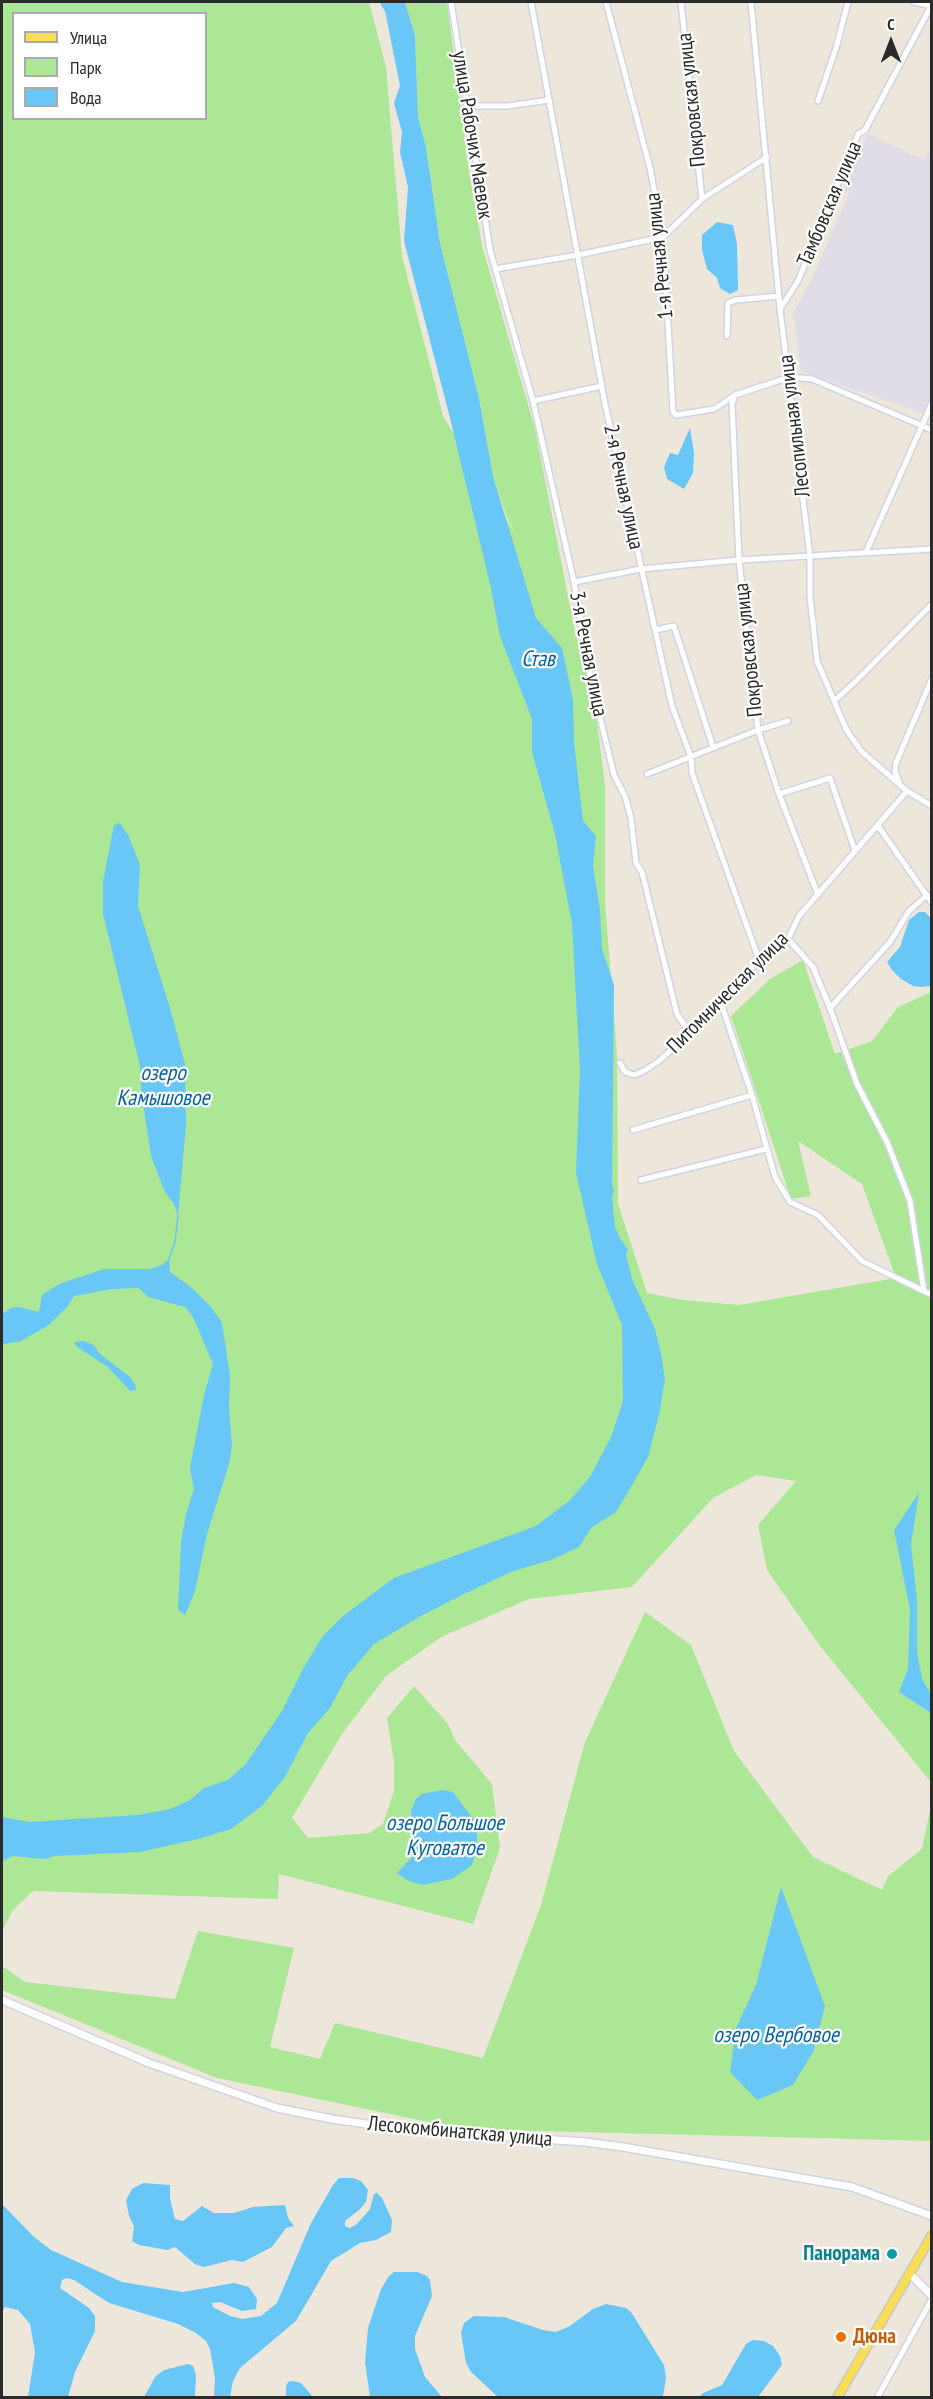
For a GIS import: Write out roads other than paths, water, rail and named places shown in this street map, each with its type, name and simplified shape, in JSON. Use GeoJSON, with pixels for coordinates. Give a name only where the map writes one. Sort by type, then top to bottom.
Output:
{"type":"FeatureCollection","features":[{"type":"Feature","properties":{"kind":"main road"},"geometry":{"type":"LineString","coordinates":[[837,2397],[932,2235]]}},
{"type":"Feature","properties":{"kind":"street","name":"улица Рабочих Маевок"},"geometry":{"type":"LineString","coordinates":[[451,2],[466,106],[495,269]]}},
{"type":"Feature","properties":{"kind":"street","name":"2-я Речная улица"},"geometry":{"type":"LineString","coordinates":[[531,2],[621,486],[672,706],[691,757],[692,773],[759,960]]}},
{"type":"Feature","properties":{"kind":"street","name":"1-я Речная улица"},"geometry":{"type":"LineString","coordinates":[[606,2],[650,168],[663,237],[673,412],[676,415],[714,409],[735,395]]}},
{"type":"Feature","properties":{"kind":"street","name":"Покровская улица"},"geometry":{"type":"LineString","coordinates":[[681,2],[702,200]]}},
{"type":"Feature","properties":{"kind":"street","name":"Лесопильная улица"},"geometry":{"type":"LineString","coordinates":[[751,2],[778,294],[810,557],[810,596],[818,662],[846,729],[861,751],[907,791],[932,806]]}},
{"type":"Feature","properties":{"kind":"street"},"geometry":{"type":"LineString","coordinates":[[818,101],[836,48],[848,2]]}},
{"type":"Feature","properties":{"kind":"street"},"geometry":{"type":"LineString","coordinates":[[914,2],[931,6]]}},
{"type":"Feature","properties":{"kind":"street","name":"Тамбовская улица"},"geometry":{"type":"LineString","coordinates":[[780,309],[793,288],[858,134],[865,130],[931,6]]}},
{"type":"Feature","properties":{"kind":"street"},"geometry":{"type":"LineString","coordinates":[[466,106],[508,106],[549,99]]}},
{"type":"Feature","properties":{"kind":"street"},"geometry":{"type":"LineString","coordinates":[[495,269],[663,237],[702,200],[767,157]]}},
{"type":"Feature","properties":{"kind":"street","name":"3-я Речная улица"},"geometry":{"type":"LineString","coordinates":[[495,269],[533,401],[574,582],[591,680],[614,775],[625,796],[631,818],[636,863],[642,872],[677,1014],[690,1034]]}},
{"type":"Feature","properties":{"kind":"street"},"geometry":{"type":"LineString","coordinates":[[727,336],[728,303],[778,294],[793,288]]}},
{"type":"Feature","properties":{"kind":"street"},"geometry":{"type":"LineString","coordinates":[[735,395],[789,377],[812,378],[932,430]]}},
{"type":"Feature","properties":{"kind":"street"},"geometry":{"type":"LineString","coordinates":[[533,401],[602,386]]}},
{"type":"Feature","properties":{"kind":"street","name":"Покровская улица"},"geometry":{"type":"LineString","coordinates":[[735,395],[732,404],[739,560],[758,730],[779,794],[818,895]]}},
{"type":"Feature","properties":{"kind":"street"},"geometry":{"type":"LineString","coordinates":[[866,552],[932,403]]}},
{"type":"Feature","properties":{"kind":"street"},"geometry":{"type":"LineString","coordinates":[[574,582],[641,569],[739,560],[932,549]]}},
{"type":"Feature","properties":{"kind":"street"},"geometry":{"type":"LineString","coordinates":[[834,701],[932,604]]}},
{"type":"Feature","properties":{"kind":"street"},"geometry":{"type":"LineString","coordinates":[[655,630],[674,626],[713,747]]}},
{"type":"Feature","properties":{"kind":"street"},"geometry":{"type":"LineString","coordinates":[[900,784],[895,772],[896,763],[932,678]]}},
{"type":"Feature","properties":{"kind":"street"},"geometry":{"type":"LineString","coordinates":[[647,774],[758,730],[788,721]]}},
{"type":"Feature","properties":{"kind":"street"},"geometry":{"type":"LineString","coordinates":[[779,794],[830,778],[855,851]]}},
{"type":"Feature","properties":{"kind":"street","name":"Питомническая улица"},"geometry":{"type":"LineString","coordinates":[[620,1063],[625,1072],[634,1075],[659,1061],[690,1034],[759,960],[788,939],[799,916],[907,791]]}},
{"type":"Feature","properties":{"kind":"street"},"geometry":{"type":"LineString","coordinates":[[878,826],[932,903]]}},
{"type":"Feature","properties":{"kind":"street"},"geometry":{"type":"LineString","coordinates":[[830,1008],[890,942],[909,911],[927,895]]}},
{"type":"Feature","properties":{"kind":"street"},"geometry":{"type":"LineString","coordinates":[[788,939],[813,967],[857,1084],[887,1142],[910,1201],[924,1291]]}},
{"type":"Feature","properties":{"kind":"street"},"geometry":{"type":"LineString","coordinates":[[721,1003],[752,1095],[775,1177],[790,1202],[818,1215],[862,1261],[932,1295]]}},
{"type":"Feature","properties":{"kind":"street"},"geometry":{"type":"LineString","coordinates":[[633,1130],[752,1095]]}},
{"type":"Feature","properties":{"kind":"street"},"geometry":{"type":"LineString","coordinates":[[641,1180],[766,1149]]}},
{"type":"Feature","properties":{"kind":"street","name":"Лесокомбинатская улица"},"geometry":{"type":"LineString","coordinates":[[2,2000],[149,2063],[277,2108],[408,2130],[585,2142],[623,2147],[852,2187],[932,2216]]}},
{"type":"Feature","properties":{"kind":"street"},"geometry":{"type":"LineString","coordinates":[[877,2397],[932,2297],[909,2273]]}},
{"type":"Feature","properties":{"kind":"water","name":"Став"},"geometry":{"type":"Polygon","coordinates":[[[379,2],[405,2],[415,35],[418,117],[426,147],[440,243],[479,398],[493,476],[536,618],[562,648],[573,700],[574,742],[583,821],[596,836],[593,866],[600,910],[602,949],[614,985],[612,1186],[614,1190],[612,1197],[615,1227],[628,1249],[626,1255],[632,1279],[655,1329],[661,1353],[665,1379],[659,1415],[648,1457],[616,1512],[591,1528],[579,1547],[551,1560],[513,1571],[464,1594],[374,1644],[347,1676],[330,1708],[308,1733],[285,1777],[262,1806],[231,1829],[140,1852],[54,1856],[45,1859],[13,1856],[2,1861],[2,1817],[29,1822],[138,1815],[170,1809],[190,1800],[204,1788],[228,1780],[245,1765],[282,1711],[322,1637],[343,1616],[394,1578],[536,1526],[569,1501],[590,1477],[611,1437],[623,1401],[622,1325],[597,1264],[576,1173],[580,1070],[572,924],[555,834],[532,752],[532,719],[500,636],[491,588],[449,414],[404,241],[408,187],[400,152],[402,132],[394,103],[400,86],[385,11],[379,2]]]}},
{"type":"Feature","properties":{"kind":"water"},"geometry":{"type":"Polygon","coordinates":[[[717,222],[733,225],[737,244],[738,290],[730,294],[720,288],[717,278],[707,269],[702,250],[702,235],[717,222]]]}},
{"type":"Feature","properties":{"kind":"water"},"geometry":{"type":"Polygon","coordinates":[[[690,428],[694,453],[693,473],[684,489],[667,479],[664,467],[670,453],[678,455],[690,428]]]}},
{"type":"Feature","properties":{"kind":"water","name":"озеро Камышовое"},"geometry":{"type":"Polygon","coordinates":[[[120,823],[129,837],[140,865],[138,906],[185,1064],[186,1125],[178,1215],[174,1204],[165,1192],[151,1156],[140,1066],[103,914],[103,881],[114,825],[120,823]]]}},
{"type":"Feature","properties":{"kind":"water"},"geometry":{"type":"Polygon","coordinates":[[[919,912],[925,912],[932,919],[931,986],[921,987],[913,986],[901,979],[887,962],[900,947],[909,920],[919,912]]]}},
{"type":"Feature","properties":{"kind":"water"},"geometry":{"type":"Polygon","coordinates":[[[169,1259],[170,1272],[192,1288],[211,1307],[222,1323],[230,1375],[229,1409],[232,1445],[229,1464],[207,1534],[195,1591],[185,1615],[178,1610],[181,1542],[186,1514],[194,1489],[190,1468],[204,1395],[213,1364],[193,1317],[185,1307],[148,1297],[139,1288],[112,1289],[74,1296],[68,1306],[49,1325],[21,1341],[2,1346],[2,1314],[11,1308],[19,1307],[39,1312],[42,1295],[59,1284],[104,1269],[151,1269],[162,1265],[169,1259]]]}},
{"type":"Feature","properties":{"kind":"water"},"geometry":{"type":"Polygon","coordinates":[[[84,1341],[94,1345],[99,1353],[130,1377],[136,1390],[130,1391],[108,1367],[77,1347],[74,1342],[84,1341]]]}},
{"type":"Feature","properties":{"kind":"water"},"geometry":{"type":"Polygon","coordinates":[[[919,1493],[911,1545],[917,1600],[917,1652],[922,1679],[931,1694],[931,1713],[899,1692],[908,1669],[910,1610],[894,1530],[919,1493]]]}},
{"type":"Feature","properties":{"kind":"water","name":"озеро Большое Куговатое"},"geometry":{"type":"Polygon","coordinates":[[[443,1790],[453,1792],[473,1819],[477,1830],[477,1847],[472,1865],[452,1879],[422,1885],[407,1880],[397,1873],[415,1854],[411,1811],[416,1799],[421,1794],[443,1790]]]}},
{"type":"Feature","properties":{"kind":"water","name":"озеро Вербовое"},"geometry":{"type":"Polygon","coordinates":[[[781,1887],[825,2006],[813,2052],[793,2085],[757,2100],[730,2072],[736,2028],[756,1985],[781,1887]]]}},
{"type":"Feature","properties":{"kind":"water"},"geometry":{"type":"Polygon","coordinates":[[[339,2178],[353,2178],[361,2181],[368,2190],[366,2202],[345,2221],[345,2226],[350,2228],[357,2224],[370,2209],[374,2194],[377,2193],[382,2198],[392,2220],[391,2232],[376,2240],[360,2243],[331,2261],[296,2321],[240,2368],[233,2381],[230,2397],[214,2397],[215,2378],[210,2349],[206,2341],[196,2333],[178,2324],[109,2303],[74,2280],[67,2278],[62,2280],[60,2288],[89,2308],[95,2316],[95,2331],[75,2372],[68,2397],[28,2397],[35,2352],[30,2324],[18,2310],[5,2307],[2,2312],[2,2204],[34,2237],[51,2250],[122,2282],[183,2292],[234,2283],[249,2287],[257,2299],[256,2309],[242,2311],[220,2302],[212,2303],[213,2307],[230,2316],[242,2319],[261,2316],[277,2303],[311,2223],[339,2178]]]}},
{"type":"Feature","properties":{"kind":"water"},"geometry":{"type":"Polygon","coordinates":[[[143,2183],[170,2185],[170,2198],[175,2219],[183,2221],[202,2206],[214,2213],[234,2213],[253,2207],[285,2205],[288,2218],[294,2226],[286,2228],[272,2247],[243,2262],[232,2260],[204,2267],[195,2264],[175,2247],[167,2250],[139,2245],[132,2241],[134,2226],[129,2216],[126,2200],[132,2189],[143,2183]]]}},
{"type":"Feature","properties":{"kind":"water"},"geometry":{"type":"Polygon","coordinates":[[[394,2272],[417,2272],[427,2276],[430,2280],[432,2296],[415,2336],[415,2349],[425,2377],[442,2397],[370,2397],[365,2362],[368,2328],[381,2289],[394,2272]]]}},
{"type":"Feature","properties":{"kind":"water"},"geometry":{"type":"Polygon","coordinates":[[[606,2304],[626,2308],[631,2312],[664,2365],[666,2377],[663,2397],[498,2397],[471,2372],[466,2363],[461,2333],[464,2323],[474,2316],[504,2317],[556,2332],[570,2326],[593,2309],[606,2304]]]}},
{"type":"Feature","properties":{"kind":"water"},"geometry":{"type":"Polygon","coordinates":[[[753,2340],[764,2341],[773,2346],[780,2356],[782,2365],[758,2397],[699,2397],[722,2385],[746,2344],[753,2340]]]}},
{"type":"Feature","properties":{"kind":"water"},"geometry":{"type":"Polygon","coordinates":[[[188,2364],[193,2366],[196,2375],[195,2397],[144,2397],[155,2377],[164,2370],[188,2364]]]}},
{"type":"Feature","properties":{"kind":"water"},"geometry":{"type":"Polygon","coordinates":[[[288,2382],[301,2383],[313,2397],[286,2397],[288,2382]]]}},
{"type":"Feature","properties":{"kind":"waterway"},"geometry":{"type":"LineString","coordinates":[[169,1259],[175,1242],[178,1215]]}},
{"type":"Feature","properties":{"kind":"place","name":"Панорама"},"geometry":{"type":"Point","coordinates":[892,2254]}},
{"type":"Feature","properties":{"kind":"place","name":"Дюна"},"geometry":{"type":"Point","coordinates":[841,2337]}}]}
